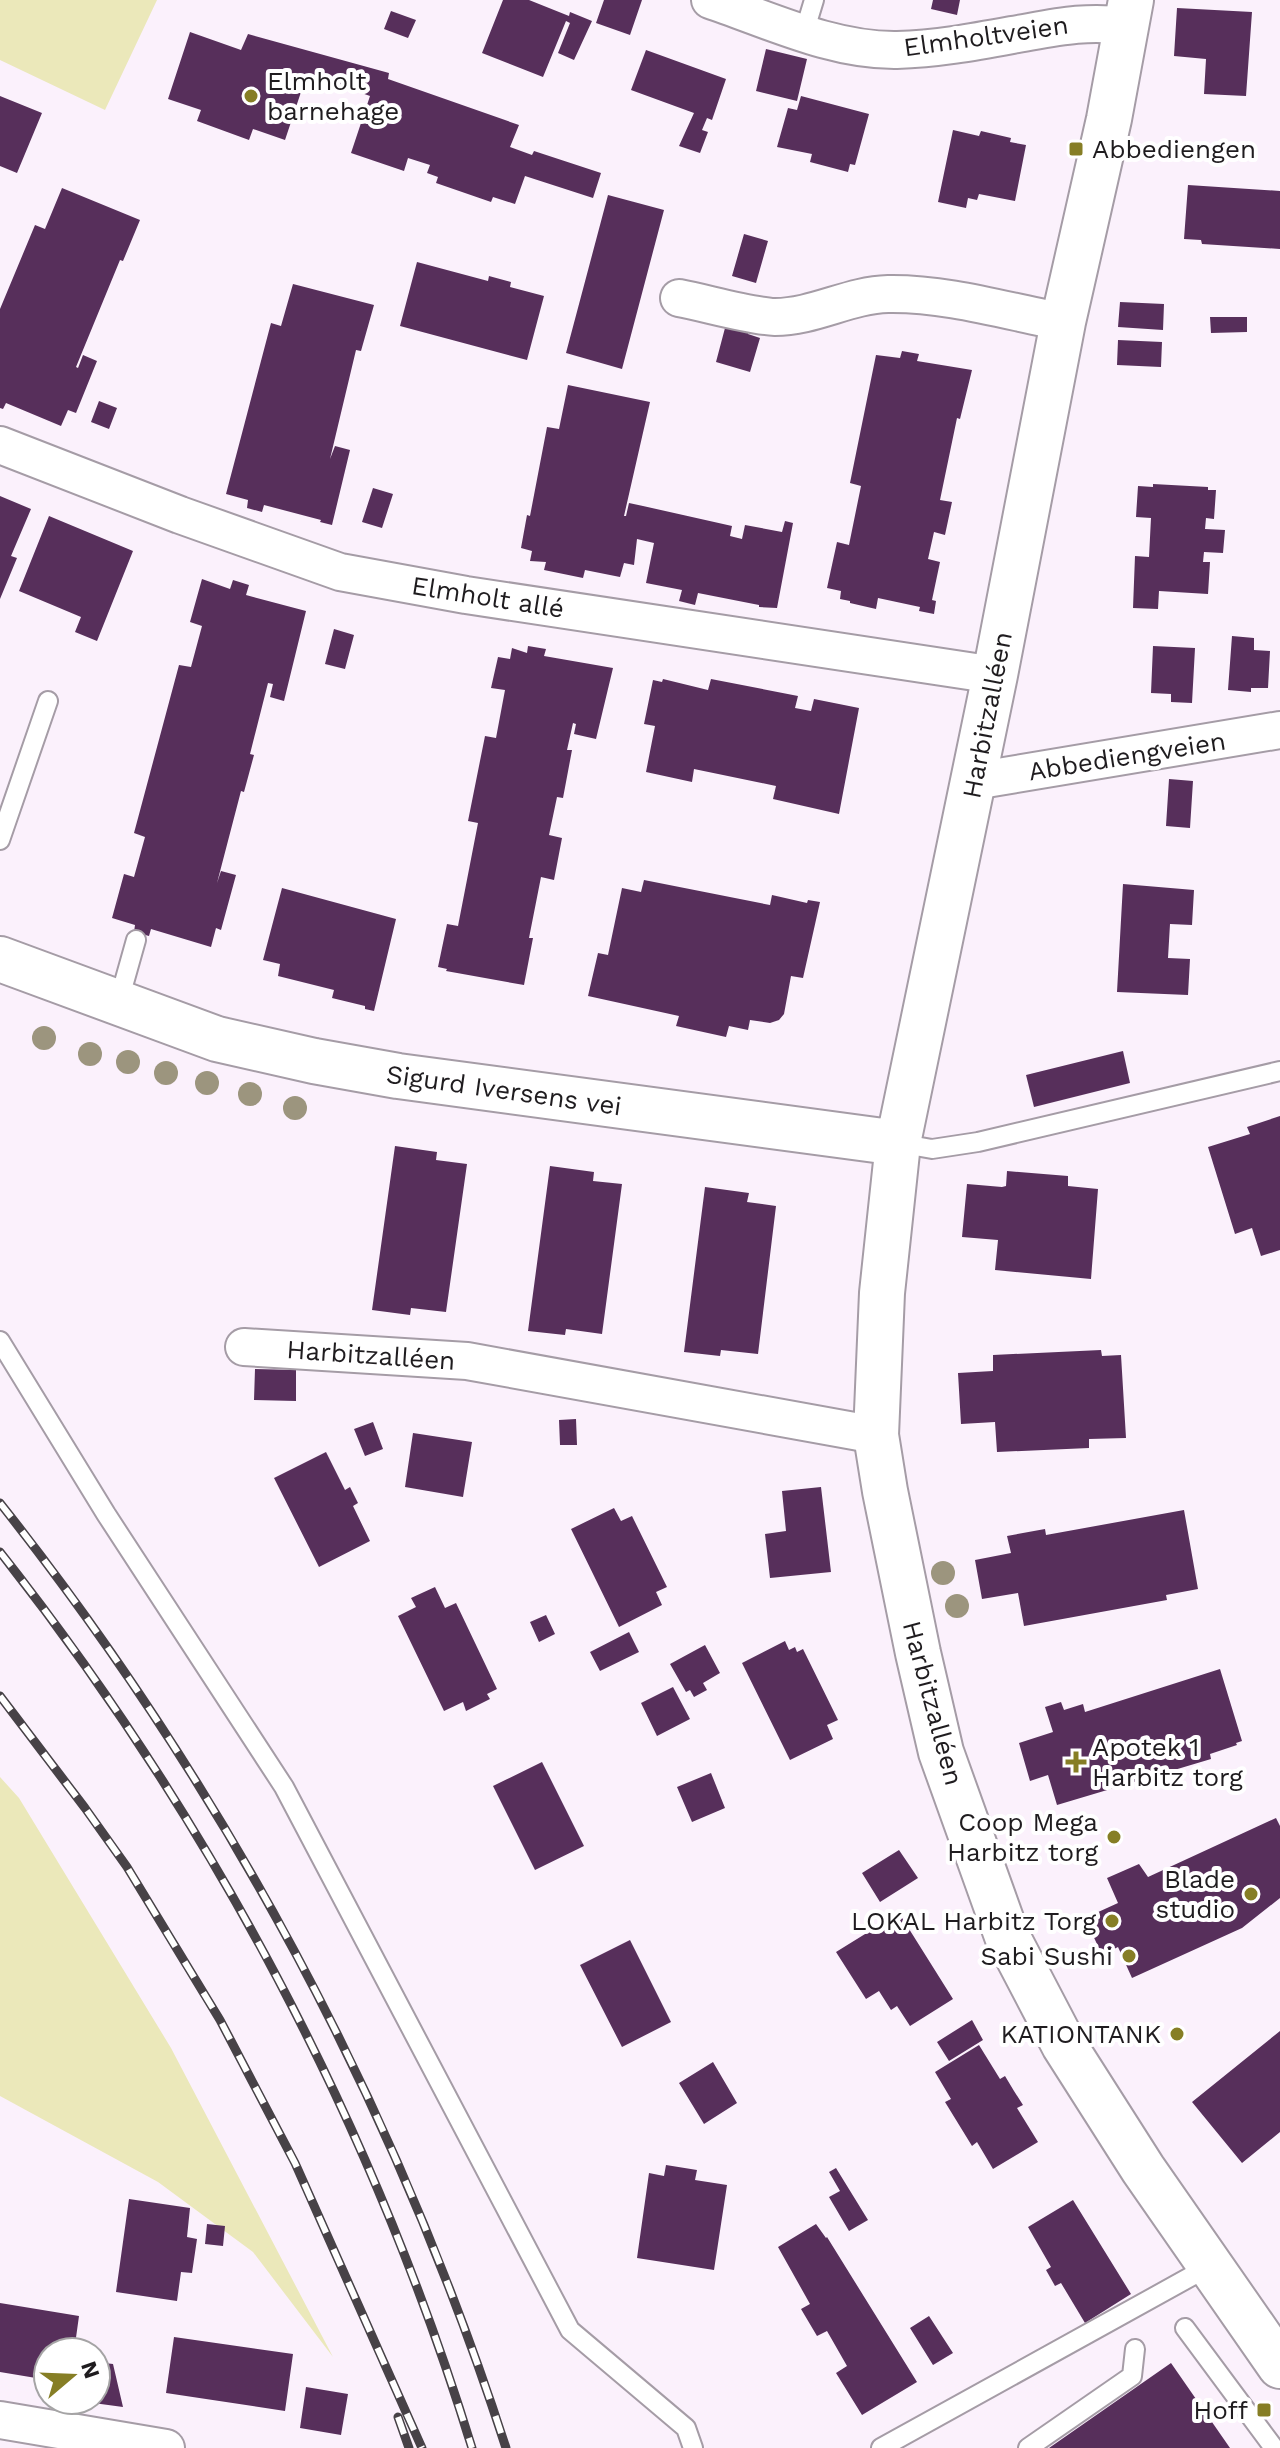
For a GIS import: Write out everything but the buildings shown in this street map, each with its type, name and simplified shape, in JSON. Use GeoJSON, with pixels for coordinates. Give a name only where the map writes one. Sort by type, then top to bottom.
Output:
{"type":"FeatureCollection","features":[{"type":"Feature","properties":{"kind":"street","name":"Elmholtveien"},"geometry":{"type":"LineString","coordinates":[[710,0],[809,17],[855,46],[894,50],[944,47],[1073,23],[1099,22],[1129,13]]}},
{"type":"Feature","properties":{"kind":"street","name":"Harbitzalléen"},"geometry":{"type":"LineString","coordinates":[[1129,13],[1109,119],[1063,322],[974,781],[898,1143],[882,1293],[876,1435],[918,1653],[941,1752],[1007,1936],[1064,2045],[1143,2169],[1280,2366]]}},
{"type":"Feature","properties":{"kind":"street"},"geometry":{"type":"LineString","coordinates":[[679,298],[774,317],[811,312],[854,299],[887,294],[947,299],[1063,322]]}},
{"type":"Feature","properties":{"kind":"street","name":"Elmholt allé"},"geometry":{"type":"LineString","coordinates":[[0,445],[180,515],[340,572],[466,595],[995,675]]}},
{"type":"Feature","properties":{"kind":"street","name":"Abbediengveien"},"geometry":{"type":"LineString","coordinates":[[974,781],[1280,730]]}},
{"type":"Feature","properties":{"kind":"street","name":"Sigurd Iversens vei"},"geometry":{"type":"LineString","coordinates":[[0,959],[217,1039],[314,1061],[398,1076],[898,1143]]}},
{"type":"Feature","properties":{"kind":"street","name":"Harbitzalléen"},"geometry":{"type":"LineString","coordinates":[[244,1347],[467,1361],[876,1435]]}},
{"type":"Feature","properties":{"kind":"street"},"geometry":{"type":"LineString","coordinates":[[0,2420],[166,2448]]}},
{"type":"Feature","properties":{"kind":"lane"},"geometry":{"type":"LineString","coordinates":[[0,840],[48,701]]}},
{"type":"Feature","properties":{"kind":"lane"},"geometry":{"type":"LineString","coordinates":[[118,1004],[136,940]]}},
{"type":"Feature","properties":{"kind":"lane"},"geometry":{"type":"LineString","coordinates":[[898,1143],[932,1149],[978,1142],[1280,1071]]}},
{"type":"Feature","properties":{"kind":"lane"},"geometry":{"type":"LineString","coordinates":[[0,1341],[106,1514],[284,1787],[570,2330],[686,2428],[693,2448]]}},
{"type":"Feature","properties":{"kind":"lane"},"geometry":{"type":"LineString","coordinates":[[881,2448],[1210,2266]]}},
{"type":"Feature","properties":{"kind":"lane"},"geometry":{"type":"LineString","coordinates":[[1185,2328],[1274,2448]]}},
{"type":"Feature","properties":{"kind":"lane"},"geometry":{"type":"LineString","coordinates":[[1028,2448],[1132,2376],[1135,2349]]}},
{"type":"Feature","properties":{"kind":"shaded area"},"geometry":{"type":"Polygon","coordinates":[[[0,0],[157,0],[105,110],[0,60],[0,0]]]}},
{"type":"Feature","properties":{"kind":"shaded area"},"geometry":{"type":"Polygon","coordinates":[[[0,1777],[19,1798],[171,2048],[333,2357],[253,2252],[158,2182],[0,2096],[0,1777]]]}},
{"type":"Feature","properties":{"kind":"railway"},"geometry":{"type":"LineString","coordinates":[[0,1503],[82,1611],[158,1722],[229,1836],[295,1953],[356,2073],[412,2195],[462,2321],[506,2448]]}},
{"type":"Feature","properties":{"kind":"railway"},"geometry":{"type":"LineString","coordinates":[[0,1552],[76,1654],[148,1759],[215,1867],[277,1978],[334,2092],[386,2208],[432,2327],[472,2448]]}},
{"type":"Feature","properties":{"kind":"railway"},"geometry":{"type":"LineString","coordinates":[[0,1696],[127,1867],[220,2020],[295,2163],[422,2448]]}},
{"type":"Feature","properties":{"kind":"railway"},"geometry":{"type":"LineString","coordinates":[[398,2417],[409,2448]]}},
{"type":"Feature","properties":{"kind":"place","name":"Elmholt barnehage"},"geometry":{"type":"Point","coordinates":[251,96]}},
{"type":"Feature","properties":{"kind":"place","name":"Abbediengen"},"geometry":{"type":"Point","coordinates":[1076,149]}},
{"type":"Feature","properties":{"kind":"place","name":"Apotek 1 Harbitz torg"},"geometry":{"type":"Point","coordinates":[1076,1762]}},
{"type":"Feature","properties":{"kind":"place","name":"Coop Mega Harbitz torg"},"geometry":{"type":"Point","coordinates":[1114,1837]}},
{"type":"Feature","properties":{"kind":"place","name":"Blade studio"},"geometry":{"type":"Point","coordinates":[1251,1894]}},
{"type":"Feature","properties":{"kind":"place","name":"LOKAL Harbitz Torg"},"geometry":{"type":"Point","coordinates":[1112,1921]}},
{"type":"Feature","properties":{"kind":"place","name":"Sabi Sushi"},"geometry":{"type":"Point","coordinates":[1129,1956]}},
{"type":"Feature","properties":{"kind":"place","name":"KATIONTANK"},"geometry":{"type":"Point","coordinates":[1177,2034]}},
{"type":"Feature","properties":{"kind":"place","name":"Hoff"},"geometry":{"type":"Point","coordinates":[1264,2410]}}]}
